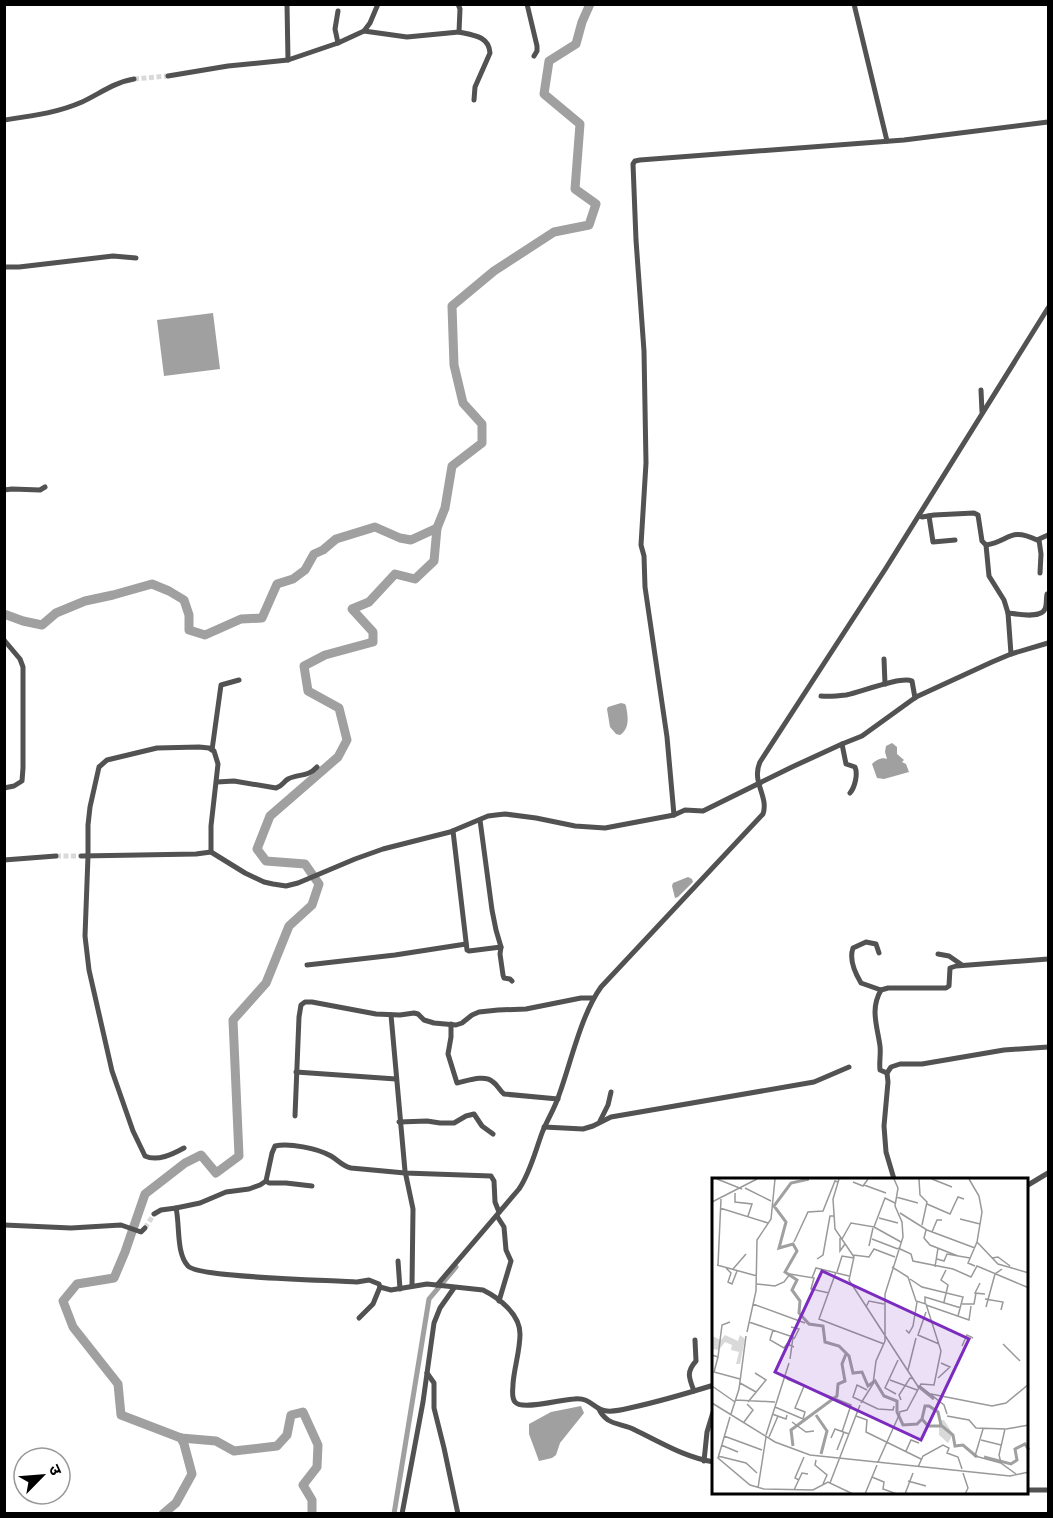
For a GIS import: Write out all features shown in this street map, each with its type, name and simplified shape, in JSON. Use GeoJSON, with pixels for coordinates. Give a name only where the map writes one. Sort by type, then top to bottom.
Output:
{"type":"FeatureCollection","features":[{"type":"Feature","properties":{"kind":"street"},"geometry":{"type":"LineString","coordinates":[[286,4],[288,60]]}},
{"type":"Feature","properties":{"kind":"street"},"geometry":{"type":"LineString","coordinates":[[168,76],[228,66],[288,60],[338,43],[364,31],[378,4]]}},
{"type":"Feature","properties":{"kind":"street"},"geometry":{"type":"LineString","coordinates":[[458,4],[460,9],[459,32]]}},
{"type":"Feature","properties":{"kind":"street"},"geometry":{"type":"LineString","coordinates":[[527,4],[537,46],[534,56]]}},
{"type":"Feature","properties":{"kind":"street"},"geometry":{"type":"LineString","coordinates":[[854,4],[887,141]]}},
{"type":"Feature","properties":{"kind":"street"},"geometry":{"type":"LineString","coordinates":[[338,11],[335,29],[338,43]]}},
{"type":"Feature","properties":{"kind":"street"},"geometry":{"type":"LineString","coordinates":[[364,31],[407,37],[459,32],[483,38],[487,42],[490,53],[475,87],[474,100]]}},
{"type":"Feature","properties":{"kind":"street"},"geometry":{"type":"LineString","coordinates":[[4,120],[62,110],[121,82],[134,79]]}},
{"type":"Feature","properties":{"kind":"street"},"geometry":{"type":"LineString","coordinates":[[674,815],[667,737],[641,545],[646,463],[644,351],[633,164],[640,160],[972,133],[1048,122]]}},
{"type":"Feature","properties":{"kind":"street"},"geometry":{"type":"LineString","coordinates":[[4,267],[113,256],[136,258]]}},
{"type":"Feature","properties":{"kind":"street"},"geometry":{"type":"LineString","coordinates":[[440,1286],[499,1217],[526,1179],[548,1127],[593,998],[763,814],[765,805],[757,768],[760,762],[924,516],[1048,308]]}},
{"type":"Feature","properties":{"kind":"street"},"geometry":{"type":"LineString","coordinates":[[981,390],[983,414]]}},
{"type":"Feature","properties":{"kind":"street"},"geometry":{"type":"LineString","coordinates":[[4,490],[40,490],[45,487]]}},
{"type":"Feature","properties":{"kind":"street"},"geometry":{"type":"LineString","coordinates":[[924,516],[977,514],[979,517],[982,541],[986,545],[989,576],[1002,596],[1008,613],[1011,654]]}},
{"type":"Feature","properties":{"kind":"street"},"geometry":{"type":"LineString","coordinates":[[924,516],[933,542],[955,540]]}},
{"type":"Feature","properties":{"kind":"street"},"geometry":{"type":"LineString","coordinates":[[986,545],[1015,534],[1039,540],[1048,535]]}},
{"type":"Feature","properties":{"kind":"street"},"geometry":{"type":"LineString","coordinates":[[1039,540],[1040,573]]}},
{"type":"Feature","properties":{"kind":"street"},"geometry":{"type":"LineString","coordinates":[[1008,613],[1030,615],[1041,613],[1045,609],[1047,594]]}},
{"type":"Feature","properties":{"kind":"street"},"geometry":{"type":"LineString","coordinates":[[4,640],[18,656],[22,668],[23,768],[22,782],[4,788]]}},
{"type":"Feature","properties":{"kind":"street"},"geometry":{"type":"LineString","coordinates":[[81,856],[211,852],[245,873],[264,882],[281,886],[298,883],[382,849],[453,831],[496,814],[604,828],[674,815],[685,810],[703,811],[760,782],[855,739],[915,698],[1011,654],[1048,643]]}},
{"type":"Feature","properties":{"kind":"street"},"geometry":{"type":"LineString","coordinates":[[884,659],[885,684]]}},
{"type":"Feature","properties":{"kind":"street"},"geometry":{"type":"LineString","coordinates":[[821,696],[847,694],[908,679],[913,683],[915,698]]}},
{"type":"Feature","properties":{"kind":"street"},"geometry":{"type":"LineString","coordinates":[[212,750],[221,685],[239,680]]}},
{"type":"Feature","properties":{"kind":"street"},"geometry":{"type":"LineString","coordinates":[[842,744],[846,764],[855,767],[856,770],[854,785],[850,793]]}},
{"type":"Feature","properties":{"kind":"street"},"geometry":{"type":"LineString","coordinates":[[184,1148],[163,1157],[145,1156],[133,1131],[112,1071],[89,970],[85,936],[88,825],[101,764],[107,760],[157,748],[188,746],[212,750],[218,764],[211,826],[211,852]]}},
{"type":"Feature","properties":{"kind":"street"},"geometry":{"type":"LineString","coordinates":[[217,782],[234,781],[276,788],[281,787],[290,778],[311,773],[317,767]]}},
{"type":"Feature","properties":{"kind":"street"},"geometry":{"type":"LineString","coordinates":[[480,820],[492,910],[501,947],[503,975],[504,978],[512,981]]}},
{"type":"Feature","properties":{"kind":"street"},"geometry":{"type":"LineString","coordinates":[[453,831],[466,944],[469,951],[501,947]]}},
{"type":"Feature","properties":{"kind":"street"},"geometry":{"type":"LineString","coordinates":[[4,860],[56,856]]}},
{"type":"Feature","properties":{"kind":"street"},"geometry":{"type":"LineString","coordinates":[[879,953],[876,944],[866,942],[853,948],[851,954],[861,982],[881,990],[946,988],[949,986],[950,968],[962,965],[1048,959]]}},
{"type":"Feature","properties":{"kind":"street"},"geometry":{"type":"LineString","coordinates":[[307,966],[466,944]]}},
{"type":"Feature","properties":{"kind":"street"},"geometry":{"type":"LineString","coordinates":[[938,954],[949,956],[962,965]]}},
{"type":"Feature","properties":{"kind":"street"},"geometry":{"type":"LineString","coordinates":[[881,990],[877,997],[874,1016],[880,1046],[880,1070],[888,1073]]}},
{"type":"Feature","properties":{"kind":"street"},"geometry":{"type":"LineString","coordinates":[[296,1116],[296,1072],[302,1003],[323,1003],[376,1014],[414,1013],[428,1022],[459,1024],[479,1012],[537,1007],[581,998],[593,998]]}},
{"type":"Feature","properties":{"kind":"street"},"geometry":{"type":"LineString","coordinates":[[391,1015],[399,1122],[405,1173],[413,1209],[412,1286]]}},
{"type":"Feature","properties":{"kind":"street"},"geometry":{"type":"LineString","coordinates":[[450,1024],[448,1054],[457,1083],[485,1078],[490,1079],[504,1094],[558,1099]]}},
{"type":"Feature","properties":{"kind":"street"},"geometry":{"type":"LineString","coordinates":[[894,1178],[886,1152],[885,1134],[888,1073],[891,1067],[900,1064],[922,1064],[988,1053],[1048,1047]]}},
{"type":"Feature","properties":{"kind":"street"},"geometry":{"type":"LineString","coordinates":[[548,1127],[590,1128],[611,1117],[814,1082],[849,1067]]}},
{"type":"Feature","properties":{"kind":"street"},"geometry":{"type":"LineString","coordinates":[[296,1072],[396,1079]]}},
{"type":"Feature","properties":{"kind":"street"},"geometry":{"type":"LineString","coordinates":[[600,1122],[611,1092]]}},
{"type":"Feature","properties":{"kind":"street"},"geometry":{"type":"LineString","coordinates":[[399,1122],[427,1121],[454,1124],[474,1114],[482,1126],[493,1134]]}},
{"type":"Feature","properties":{"kind":"street"},"geometry":{"type":"LineString","coordinates":[[154,1214],[161,1210],[200,1203],[226,1192],[260,1185],[266,1181],[273,1149],[280,1145],[300,1146],[325,1153],[346,1167],[405,1173],[491,1176],[494,1181],[495,1202],[505,1230],[506,1250],[511,1261],[499,1301]]}},
{"type":"Feature","properties":{"kind":"street"},"geometry":{"type":"LineString","coordinates":[[1029,1184],[1048,1173]]}},
{"type":"Feature","properties":{"kind":"street"},"geometry":{"type":"LineString","coordinates":[[266,1181],[312,1186]]}},
{"type":"Feature","properties":{"kind":"street"},"geometry":{"type":"LineString","coordinates":[[176,1208],[182,1253],[186,1265],[193,1270],[244,1276],[369,1280],[379,1284],[380,1287],[391,1290],[427,1284],[483,1290],[514,1315],[519,1327],[512,1392],[515,1402],[522,1406],[583,1398],[599,1409],[614,1411],[651,1403],[712,1385]]}},
{"type":"Feature","properties":{"kind":"street"},"geometry":{"type":"LineString","coordinates":[[4,1225],[71,1228],[117,1225],[142,1232],[145,1228]]}},
{"type":"Feature","properties":{"kind":"street"},"geometry":{"type":"LineString","coordinates":[[398,1261],[400,1289]]}},
{"type":"Feature","properties":{"kind":"street"},"geometry":{"type":"LineString","coordinates":[[359,1318],[373,1304],[380,1287]]}},
{"type":"Feature","properties":{"kind":"street"},"geometry":{"type":"LineString","coordinates":[[402,1514],[436,1316],[453,1288]]}},
{"type":"Feature","properties":{"kind":"street"},"geometry":{"type":"LineString","coordinates":[[694,1391],[689,1373],[696,1361],[695,1340]]}},
{"type":"Feature","properties":{"kind":"street"},"geometry":{"type":"LineString","coordinates":[[427,1373],[434,1383],[435,1408],[458,1514]]}},
{"type":"Feature","properties":{"kind":"street"},"geometry":{"type":"LineString","coordinates":[[599,1409],[602,1415],[614,1423],[633,1429],[704,1461],[712,1462]]}},
{"type":"Feature","properties":{"kind":"street"},"geometry":{"type":"LineString","coordinates":[[704,1461],[707,1432],[712,1416]]}},
{"type":"Feature","properties":{"kind":"street"},"geometry":{"type":"LineString","coordinates":[[1029,1490],[1048,1490]]}},
{"type":"Feature","properties":{"kind":"shaded area"},"geometry":{"type":"Polygon","coordinates":[[[213,313],[220,369],[164,376],[157,320],[213,313]]]}},
{"type":"Feature","properties":{"kind":"shaded area"},"geometry":{"type":"Polygon","coordinates":[[[621,703],[626,706],[628,722],[620,735],[610,727],[607,709],[621,703]]]}},
{"type":"Feature","properties":{"kind":"shaded area"},"geometry":{"type":"Polygon","coordinates":[[[892,743],[897,747],[897,754],[904,760],[902,762],[906,764],[909,772],[884,779],[877,778],[872,764],[879,759],[887,759],[886,746],[892,743]]]}},
{"type":"Feature","properties":{"kind":"shaded area"},"geometry":{"type":"Polygon","coordinates":[[[688,877],[693,882],[675,898],[673,883],[688,877]]]}},
{"type":"Feature","properties":{"kind":"shaded area"},"geometry":{"type":"Polygon","coordinates":[[[581,1406],[584,1413],[560,1443],[556,1455],[539,1461],[529,1434],[529,1424],[551,1412],[581,1406]]]}},
{"type":"Feature","properties":{"kind":"waterway"},"geometry":{"type":"LineString","coordinates":[[163,1514],[176,1503],[192,1474],[184,1444],[181,1438],[121,1415],[118,1384],[73,1327],[63,1301],[77,1284],[114,1278],[145,1194],[185,1163],[201,1155],[216,1173],[239,1156],[233,1020],[266,983],[289,926],[312,905],[319,884],[305,864],[266,861],[257,849],[270,816],[338,757],[347,740],[339,708],[308,691],[304,666],[325,655],[373,642],[373,632],[352,609],[369,602],[395,574],[415,579],[434,561],[437,528],[445,508],[452,466],[482,443],[482,424],[463,403],[454,365],[452,306],[494,271],[554,232],[589,225],[596,204],[575,189],[580,124],[544,94],[549,61],[576,44],[590,4]]}},
{"type":"Feature","properties":{"kind":"waterway"},"geometry":{"type":"LineString","coordinates":[[4,614],[42,625],[56,613],[85,601],[152,584],[184,600],[189,615],[189,630],[205,635],[241,619],[262,618],[277,584],[293,579],[305,570],[314,554],[336,539],[375,527],[400,538],[411,540],[437,528]]}},
{"type":"Feature","properties":{"kind":"waterway"},"geometry":{"type":"LineString","coordinates":[[394,1514],[429,1299],[456,1267]]}},
{"type":"Feature","properties":{"kind":"waterway"},"geometry":{"type":"LineString","coordinates":[[181,1438],[216,1441],[234,1451],[277,1446],[287,1435],[291,1415],[303,1412],[318,1445],[317,1467],[303,1485],[312,1500],[312,1514]]}},
{"type":"Feature","properties":{"kind":"tunnel"},"geometry":{"type":"LineString","coordinates":[[134,79],[168,76]]}},
{"type":"Feature","properties":{"kind":"tunnel"},"geometry":{"type":"LineString","coordinates":[[56,856],[81,856]]}},
{"type":"Feature","properties":{"kind":"tunnel"},"geometry":{"type":"LineString","coordinates":[[145,1228],[154,1214]]}}]}
